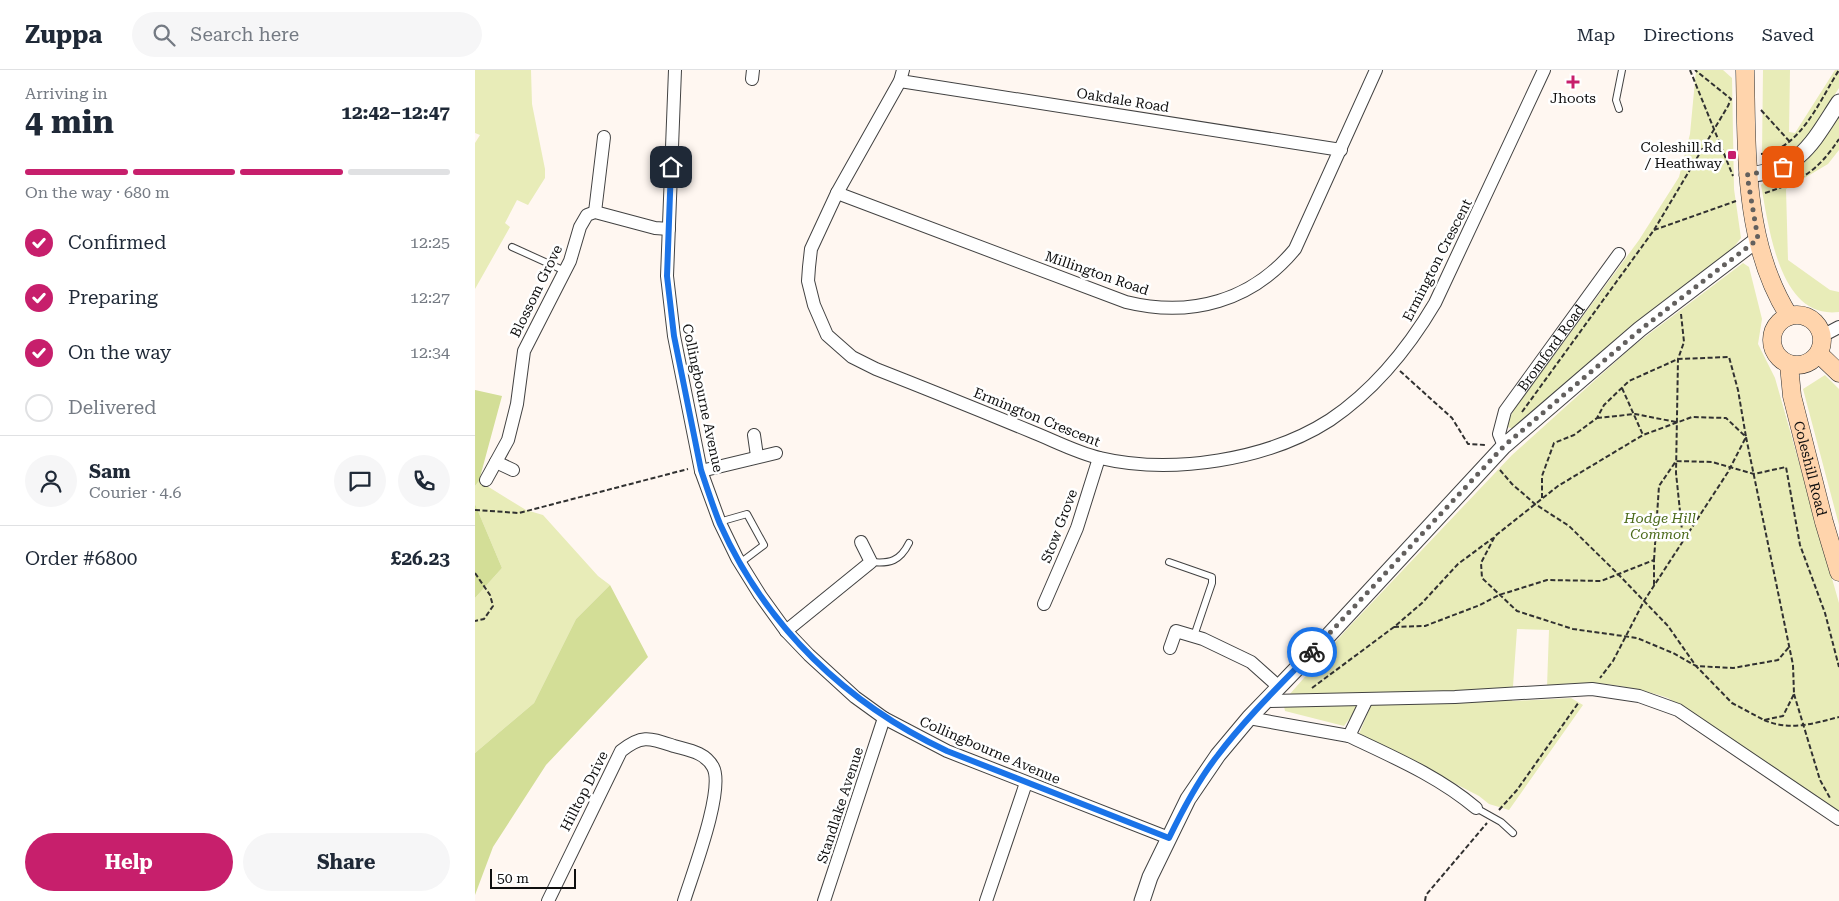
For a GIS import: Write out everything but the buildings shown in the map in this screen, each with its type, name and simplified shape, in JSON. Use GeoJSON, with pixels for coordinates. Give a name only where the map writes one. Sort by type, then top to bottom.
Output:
{"type":"FeatureCollection","features":[{"type":"Feature","properties":{"kind":"main road"},"geometry":{"type":"LineString","coordinates":[[1745,70],[1741,178],[1751,198],[1758,239],[1772,286],[1789,316]]}},
{"type":"Feature","properties":{"kind":"main road"},"geometry":{"type":"LineString","coordinates":[[1789,316],[1806,316],[1820,328],[1823,336],[1819,354],[1805,364],[1789,365],[1776,355],[1772,340],[1776,326],[1789,316]]}},
{"type":"Feature","properties":{"kind":"main road"},"geometry":{"type":"LineString","coordinates":[[1819,354],[1839,373]]}},
{"type":"Feature","properties":{"kind":"main road","name":"Coleshill Road"},"geometry":{"type":"LineString","coordinates":[[1789,365],[1792,396],[1824,522],[1839,572]]}},
{"type":"Feature","properties":{"kind":"street","name":"Collingbourne Avenue"},"geometry":{"type":"LineString","coordinates":[[675,70],[667,276],[674,336],[701,468],[719,522],[740,563],[786,630],[833,678],[885,718],[947,751],[1169,838]]}},
{"type":"Feature","properties":{"kind":"street","name":"Millington Road"},"geometry":{"type":"LineString","coordinates":[[837,193],[1127,302],[1151,308],[1189,308],[1230,298],[1257,284],[1282,264],[1295,249],[1377,70]]}},
{"type":"Feature","properties":{"kind":"street","name":"Ermington Crescent"},"geometry":{"type":"LineString","coordinates":[[901,76],[837,193],[811,249],[808,281],[820,322],[838,346],[876,369],[1099,458],[1144,465],[1178,466],[1221,460],[1277,445],[1305,434],[1331,419],[1366,389],[1415,337],[1435,303],[1545,70]]}},
{"type":"Feature","properties":{"kind":"street","name":"Oakdale Road"},"geometry":{"type":"LineString","coordinates":[[901,76],[1341,150]]}},
{"type":"Feature","properties":{"kind":"street"},"geometry":{"type":"LineString","coordinates":[[1741,178],[1783,167],[1799,158],[1815,140],[1839,102]]}},
{"type":"Feature","properties":{"kind":"street"},"geometry":{"type":"LineString","coordinates":[[604,137],[595,212],[655,228],[669,229]]}},
{"type":"Feature","properties":{"kind":"street","name":"Blossom Grove"},"geometry":{"type":"LineString","coordinates":[[486,480],[508,440],[517,404],[524,351],[570,261],[580,227],[587,215],[595,212]]}},
{"type":"Feature","properties":{"kind":"street"},"geometry":{"type":"LineString","coordinates":[[1142,901],[1150,877],[1188,799],[1217,755],[1249,718],[1504,446],[1640,330],[1758,239]]}},
{"type":"Feature","properties":{"kind":"street","name":"Bromford Road"},"geometry":{"type":"LineString","coordinates":[[1504,446],[1499,434],[1505,411],[1619,254]]}},
{"type":"Feature","properties":{"kind":"street"},"geometry":{"type":"LineString","coordinates":[[1823,336],[1839,327]]}},
{"type":"Feature","properties":{"kind":"street"},"geometry":{"type":"LineString","coordinates":[[754,436],[757,456]]}},
{"type":"Feature","properties":{"kind":"street"},"geometry":{"type":"LineString","coordinates":[[701,468],[757,456],[776,454]]}},
{"type":"Feature","properties":{"kind":"street","name":"Stow Grove"},"geometry":{"type":"LineString","coordinates":[[1043,604],[1077,528],[1099,458]]}},
{"type":"Feature","properties":{"kind":"street"},"geometry":{"type":"LineString","coordinates":[[496,462],[513,470]]}},
{"type":"Feature","properties":{"kind":"street"},"geometry":{"type":"LineString","coordinates":[[786,630],[871,562],[861,542]]}},
{"type":"Feature","properties":{"kind":"street"},"geometry":{"type":"LineString","coordinates":[[1170,648],[1177,631],[1194,636],[1251,662],[1279,687]]}},
{"type":"Feature","properties":{"kind":"street"},"geometry":{"type":"LineString","coordinates":[[1265,701],[1366,700],[1592,689],[1639,696],[1678,710],[1839,819]]}},
{"type":"Feature","properties":{"kind":"street"},"geometry":{"type":"LineString","coordinates":[[1349,736],[1366,700]]}},
{"type":"Feature","properties":{"kind":"street","name":"Standlake Avenue"},"geometry":{"type":"LineString","coordinates":[[824,901],[885,718]]}},
{"type":"Feature","properties":{"kind":"street"},"geometry":{"type":"LineString","coordinates":[[1249,718],[1349,736],[1417,768],[1459,794],[1476,808]]}},
{"type":"Feature","properties":{"kind":"street","name":"Hilltop Drive"},"geometry":{"type":"LineString","coordinates":[[548,901],[621,751],[633,741],[649,738],[704,755],[714,768],[716,782],[714,801],[684,901]]}},
{"type":"Feature","properties":{"kind":"street"},"geometry":{"type":"LineString","coordinates":[[985,901],[1026,783]]}},
{"type":"Feature","properties":{"kind":"lane"},"geometry":{"type":"LineString","coordinates":[[1619,109],[1616,100],[1622,70]]}},
{"type":"Feature","properties":{"kind":"lane"},"geometry":{"type":"LineString","coordinates":[[512,247],[565,272]]}},
{"type":"Feature","properties":{"kind":"lane"},"geometry":{"type":"LineString","coordinates":[[719,522],[747,514],[764,545],[740,563]]}},
{"type":"Feature","properties":{"kind":"lane"},"geometry":{"type":"LineString","coordinates":[[871,562],[885,563],[895,561],[909,543]]}},
{"type":"Feature","properties":{"kind":"lane"},"geometry":{"type":"LineString","coordinates":[[1169,562],[1212,578],[1194,636]]}},
{"type":"Feature","properties":{"kind":"lane"},"geometry":{"type":"LineString","coordinates":[[1476,808],[1493,817],[1513,832]]}},
{"type":"Feature","properties":{"kind":"path"},"geometry":{"type":"LineString","coordinates":[[1690,70],[1741,178]]}},
{"type":"Feature","properties":{"kind":"path"},"geometry":{"type":"LineString","coordinates":[[1695,70],[1731,99],[1728,106],[1758,106],[1791,142]]}},
{"type":"Feature","properties":{"kind":"path"},"geometry":{"type":"LineString","coordinates":[[1755,154],[1772,152],[1791,142],[1839,70]]}},
{"type":"Feature","properties":{"kind":"path"},"geometry":{"type":"LineString","coordinates":[[1654,230],[1789,185],[1811,173],[1825,160],[1839,138]]}},
{"type":"Feature","properties":{"kind":"path"},"geometry":{"type":"LineString","coordinates":[[1678,300],[1685,342],[1678,359],[1677,422],[1677,461],[1683,541]]}},
{"type":"Feature","properties":{"kind":"path"},"geometry":{"type":"LineString","coordinates":[[1542,499],[1542,476],[1554,443],[1574,435],[1597,418],[1604,405],[1629,381],[1678,359],[1729,358],[1738,390],[1753,474],[1793,665],[1794,694],[1821,780],[1832,802]]}},
{"type":"Feature","properties":{"kind":"path"},"geometry":{"type":"LineString","coordinates":[[1622,388],[1643,435]]}},
{"type":"Feature","properties":{"kind":"path"},"geometry":{"type":"LineString","coordinates":[[1597,418],[1635,414],[1677,422]]}},
{"type":"Feature","properties":{"kind":"path"},"geometry":{"type":"LineString","coordinates":[[1299,701],[1319,681],[1394,627],[1458,564],[1535,504],[1559,486],[1643,435],[1692,417],[1725,418],[1746,437]]}},
{"type":"Feature","properties":{"kind":"path"},"geometry":{"type":"LineString","coordinates":[[1425,901],[1426,895],[1517,790],[1576,705],[1592,689],[1613,661],[1644,601],[1731,468],[1746,437]]}},
{"type":"Feature","properties":{"kind":"path"},"geometry":{"type":"LineString","coordinates":[[1491,460],[1512,484],[1535,504],[1569,526],[1618,574],[1668,626],[1695,666],[1732,703],[1778,726],[1804,727],[1839,717]]}},
{"type":"Feature","properties":{"kind":"path"},"geometry":{"type":"LineString","coordinates":[[1677,461],[1712,462],[1753,474],[1786,466],[1800,545],[1825,613],[1839,667]]}},
{"type":"Feature","properties":{"kind":"path"},"geometry":{"type":"LineString","coordinates":[[1654,586],[1659,486],[1677,461]]}},
{"type":"Feature","properties":{"kind":"path"},"geometry":{"type":"LineString","coordinates":[[475,510],[519,513],[701,468]]}},
{"type":"Feature","properties":{"kind":"path"},"geometry":{"type":"LineString","coordinates":[[1495,536],[1481,563],[1482,578],[1517,611],[1573,629],[1637,638],[1673,653],[1695,666],[1733,668],[1779,660],[1789,647]]}},
{"type":"Feature","properties":{"kind":"path"},"geometry":{"type":"LineString","coordinates":[[1394,627],[1425,626],[1480,605],[1499,595],[1547,580],[1601,581],[1654,560]]}},
{"type":"Feature","properties":{"kind":"path"},"geometry":{"type":"LineString","coordinates":[[475,573],[491,595],[493,606],[484,619],[475,621]]}},
{"type":"Feature","properties":{"kind":"path"},"geometry":{"type":"LineString","coordinates":[[1763,720],[1783,716],[1794,694]]}},
{"type":"Feature","properties":{"kind":"green space"},"geometry":{"type":"Polygon","coordinates":[[[475,70],[531,70],[532,104],[545,169],[545,178],[528,205],[517,200],[505,223],[510,227],[475,289],[475,143],[480,135],[475,133],[475,70]]]}},
{"type":"Feature","properties":{"kind":"green space"},"geometry":{"type":"Polygon","coordinates":[[[1696,70],[1723,70],[1732,78],[1734,189],[1741,238],[1733,248],[1626,334],[1517,429],[1506,427],[1513,411],[1639,240],[1679,177],[1690,134],[1696,70]]]}},
{"type":"Feature","properties":{"kind":"green space"},"geometry":{"type":"Polygon","coordinates":[[[1763,70],[1790,70],[1789,132],[1795,133],[1835,70],[1839,70],[1839,88],[1809,135],[1787,156],[1771,163],[1762,154],[1763,70]]]}},
{"type":"Feature","properties":{"kind":"green space"},"geometry":{"type":"Polygon","coordinates":[[[1839,115],[1839,150],[1828,164],[1786,189],[1788,260],[1830,290],[1839,292],[1839,312],[1819,311],[1803,301],[1790,286],[1781,267],[1773,246],[1761,185],[1766,180],[1802,161],[1839,115]]]}},
{"type":"Feature","properties":{"kind":"green space","name":"Hodge Hill Common"},"geometry":{"type":"Polygon","coordinates":[[[1743,263],[1749,267],[1762,319],[1758,344],[1775,378],[1839,603],[1839,815],[1668,698],[1624,686],[1608,684],[1577,683],[1547,687],[1549,630],[1517,629],[1512,701],[1571,698],[1583,705],[1509,810],[1489,804],[1479,796],[1359,734],[1371,705],[1418,701],[1289,695],[1347,629],[1512,455],[1633,346],[1743,263]]]}},
{"type":"Feature","properties":{"kind":"green space"},"geometry":{"type":"Polygon","coordinates":[[[1825,375],[1839,389],[1839,525],[1803,389],[1825,375]]]}},
{"type":"Feature","properties":{"kind":"green space"},"geometry":{"type":"Polygon","coordinates":[[[475,390],[502,396],[479,481],[475,486],[475,390]]]}},
{"type":"Feature","properties":{"kind":"green space"},"geometry":{"type":"Polygon","coordinates":[[[479,481],[526,510],[543,515],[598,576],[610,585],[576,619],[534,703],[475,753],[475,598],[502,568],[475,504],[475,486],[479,481]]]}},
{"type":"Feature","properties":{"kind":"green space"},"geometry":{"type":"Polygon","coordinates":[[[475,504],[502,568],[475,598],[475,504]]]}},
{"type":"Feature","properties":{"kind":"green space"},"geometry":{"type":"Polygon","coordinates":[[[610,585],[648,657],[546,765],[493,847],[475,895],[475,753],[534,703],[576,619],[610,585]]]}},
{"type":"Feature","properties":{"kind":"green space"},"geometry":{"type":"Polygon","coordinates":[[[1286,704],[1359,706],[1344,726],[1285,711],[1284,706],[1286,704]]]}},
{"type":"Feature","properties":{"kind":"way so far"},"geometry":{"type":"LineString","coordinates":[[1312,652],[1504,446],[1640,330],[1758,239],[1747,175],[1783,167]]}},
{"type":"Feature","properties":{"kind":"place","name":"Jhoots"},"geometry":{"type":"Point","coordinates":[1573,82]}},
{"type":"Feature","properties":{"kind":"place","name":"Coleshill Rd / Heathway"},"geometry":{"type":"Point","coordinates":[1732,155]}},
{"type":"Feature","properties":{"kind":"route"},"geometry":{"type":"LineString","coordinates":[[671,167],[667,276],[674,336],[701,470],[707,488],[720,523],[737,558],[760,595],[786,630],[809,655],[855,697],[915,736],[947,751],[1169,838],[1188,799],[1217,755],[1249,718],[1312,652]]}}]}
